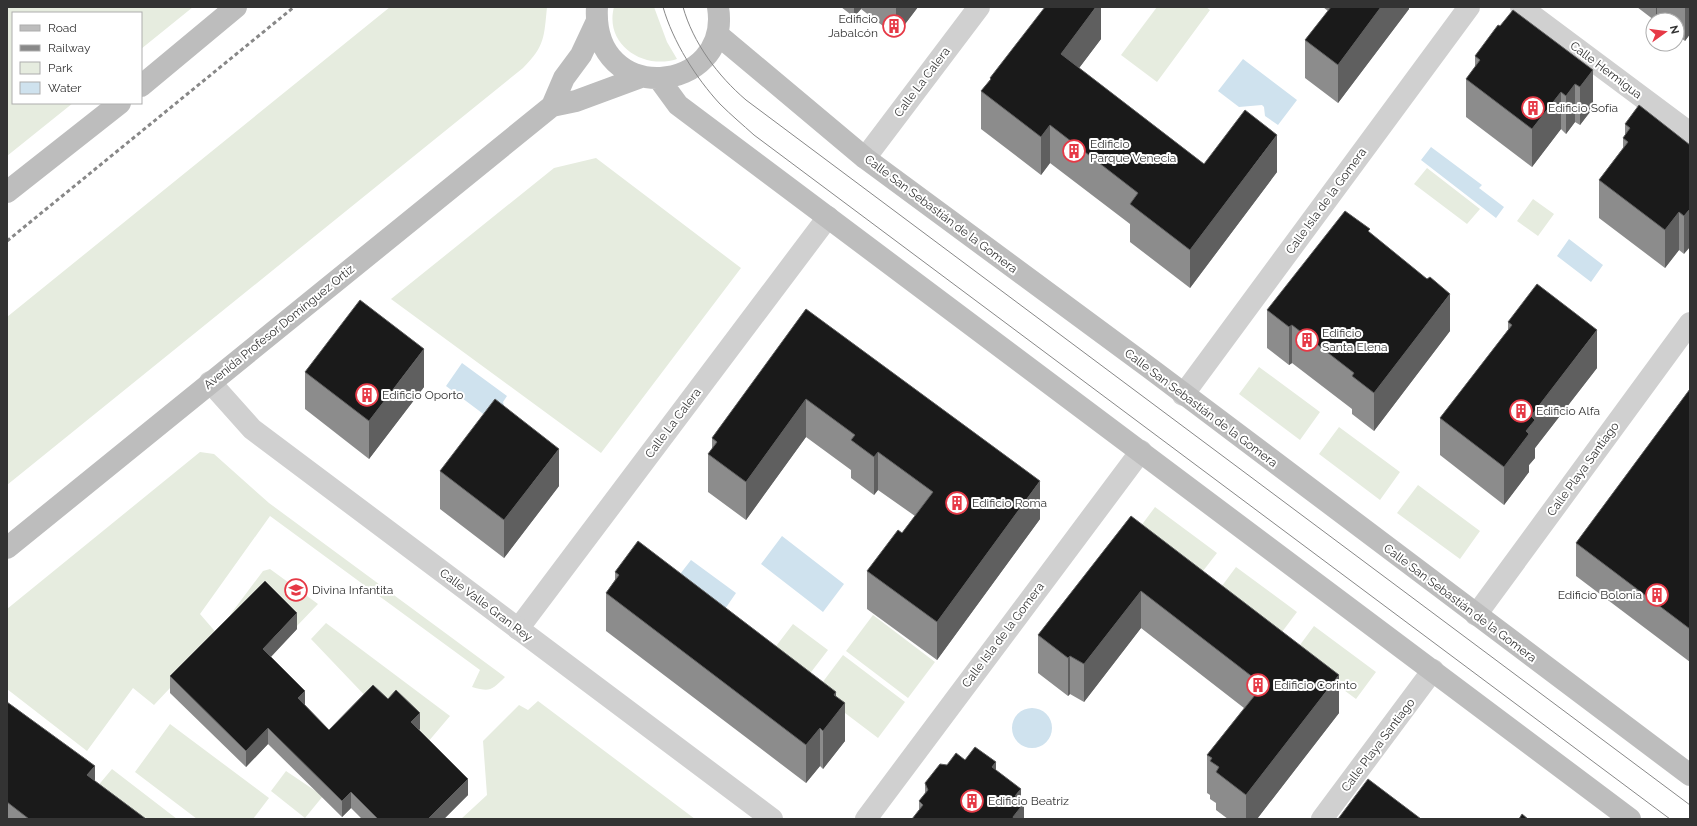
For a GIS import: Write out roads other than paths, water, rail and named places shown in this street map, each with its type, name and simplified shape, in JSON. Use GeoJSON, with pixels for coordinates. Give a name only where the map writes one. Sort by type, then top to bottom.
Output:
{"type":"FeatureCollection","features":[{"type":"Feature","properties":{"kind":"main road"},"geometry":{"type":"LineString","coordinates":[[142,85],[236,7]]}},
{"type":"Feature","properties":{"kind":"main road"},"geometry":{"type":"LineString","coordinates":[[596,15],[600,42],[611,58],[624,70],[650,78],[678,105],[1630,819]]}},
{"type":"Feature","properties":{"kind":"main road","name":"Avenida Profesor Domínguez Ortiz"},"geometry":{"type":"LineString","coordinates":[[552,106],[564,78],[581,55],[596,15]]}},
{"type":"Feature","properties":{"kind":"main road","name":"Calle San Sebastián de la Gomera"},"geometry":{"type":"LineString","coordinates":[[720,16],[865,158],[1690,775]]}},
{"type":"Feature","properties":{"kind":"main road","name":"Avenida Profesor Domínguez Ortiz"},"geometry":{"type":"LineString","coordinates":[[7,548],[552,106],[576,101],[650,78],[677,76],[693,68],[706,56],[720,16]]}},
{"type":"Feature","properties":{"kind":"main road"},"geometry":{"type":"LineString","coordinates":[[7,192],[119,104]]}},
{"type":"Feature","properties":{"kind":"street","name":"Calle La Calera"},"geometry":{"type":"LineString","coordinates":[[865,158],[979,7]]}},
{"type":"Feature","properties":{"kind":"street","name":"Calle Isla de la Gomera"},"geometry":{"type":"LineString","coordinates":[[1183,395],[1469,7]]}},
{"type":"Feature","properties":{"kind":"street","name":"Calle Hermigua"},"geometry":{"type":"LineString","coordinates":[[1521,7],[1690,133]]}},
{"type":"Feature","properties":{"kind":"street","name":"Calle La Calera"},"geometry":{"type":"LineString","coordinates":[[518,629],[828,217]]}},
{"type":"Feature","properties":{"kind":"street","name":"Calle Playa Santiago"},"geometry":{"type":"LineString","coordinates":[[1476,615],[1690,323]]}},
{"type":"Feature","properties":{"kind":"street","name":"Calle Valle Gran Rey"},"geometry":{"type":"LineString","coordinates":[[210,382],[252,430],[772,819]]}},
{"type":"Feature","properties":{"kind":"street","name":"Calle Isla de la Gomera"},"geometry":{"type":"LineString","coordinates":[[866,819],[1141,451]]}},
{"type":"Feature","properties":{"kind":"street","name":"Calle Playa Santiago"},"geometry":{"type":"LineString","coordinates":[[1322,819],[1433,670]]}},
{"type":"Feature","properties":{"kind":"water"},"geometry":{"type":"Polygon","coordinates":[[[1243,59],[1297,100],[1278,125],[1265,116],[1264,107],[1262,105],[1239,107],[1218,91],[1243,59]]]}},
{"type":"Feature","properties":{"kind":"water"},"geometry":{"type":"Polygon","coordinates":[[[1431,147],[1482,185],[1479,188],[1504,207],[1496,218],[1421,160],[1431,147]]]}},
{"type":"Feature","properties":{"kind":"water"},"geometry":{"type":"Polygon","coordinates":[[[1569,239],[1603,265],[1591,282],[1557,256],[1569,239]]]}},
{"type":"Feature","properties":{"kind":"water"},"geometry":{"type":"Polygon","coordinates":[[[462,363],[507,396],[503,402],[505,409],[490,419],[446,386],[462,363]]]}},
{"type":"Feature","properties":{"kind":"water"},"geometry":{"type":"Polygon","coordinates":[[[782,536],[844,584],[823,612],[761,564],[782,536]]]}},
{"type":"Feature","properties":{"kind":"water"},"geometry":{"type":"Polygon","coordinates":[[[691,560],[736,593],[723,612],[677,578],[691,560]]]}},
{"type":"Feature","properties":{"kind":"water"},"geometry":{"type":"Polygon","coordinates":[[[1032,708],[1046,714],[1052,728],[1046,742],[1032,748],[1018,742],[1012,728],[1018,714],[1032,708]]]}},
{"type":"Feature","properties":{"kind":"tram line"},"geometry":{"type":"LineString","coordinates":[[663,7],[667,20],[679,46],[702,83],[720,104],[754,135],[1670,819]]}},
{"type":"Feature","properties":{"kind":"tram line"},"geometry":{"type":"LineString","coordinates":[[683,7],[693,33],[716,70],[746,100],[1690,805]]}},
{"type":"Feature","properties":{"kind":"railway"},"geometry":{"type":"LineString","coordinates":[[7,241],[294,7]]}},
{"type":"Feature","properties":{"kind":"place","name":"Edificio Jabalcón"},"geometry":{"type":"Point","coordinates":[894,26]}},
{"type":"Feature","properties":{"kind":"place","name":"Edificio Sofía"},"geometry":{"type":"Point","coordinates":[1533,108]}},
{"type":"Feature","properties":{"kind":"place","name":"Edificio Parque Venecia"},"geometry":{"type":"Point","coordinates":[1074,151]}},
{"type":"Feature","properties":{"kind":"place","name":"Edificio Santa Elena"},"geometry":{"type":"Point","coordinates":[1307,340]}},
{"type":"Feature","properties":{"kind":"place","name":"Edificio Oporto"},"geometry":{"type":"Point","coordinates":[367,395]}},
{"type":"Feature","properties":{"kind":"place","name":"Edificio Alfa"},"geometry":{"type":"Point","coordinates":[1521,411]}},
{"type":"Feature","properties":{"kind":"place","name":"Edificio Roma"},"geometry":{"type":"Point","coordinates":[957,503]}},
{"type":"Feature","properties":{"kind":"place","name":"Divina Infantita"},"geometry":{"type":"Point","coordinates":[296,590]}},
{"type":"Feature","properties":{"kind":"place","name":"Edificio Bolonia"},"geometry":{"type":"Point","coordinates":[1657,595]}},
{"type":"Feature","properties":{"kind":"place","name":"Edificio Corinto"},"geometry":{"type":"Point","coordinates":[1258,685]}},
{"type":"Feature","properties":{"kind":"place","name":"Edificio Beatriz"},"geometry":{"type":"Point","coordinates":[972,801]}}]}
